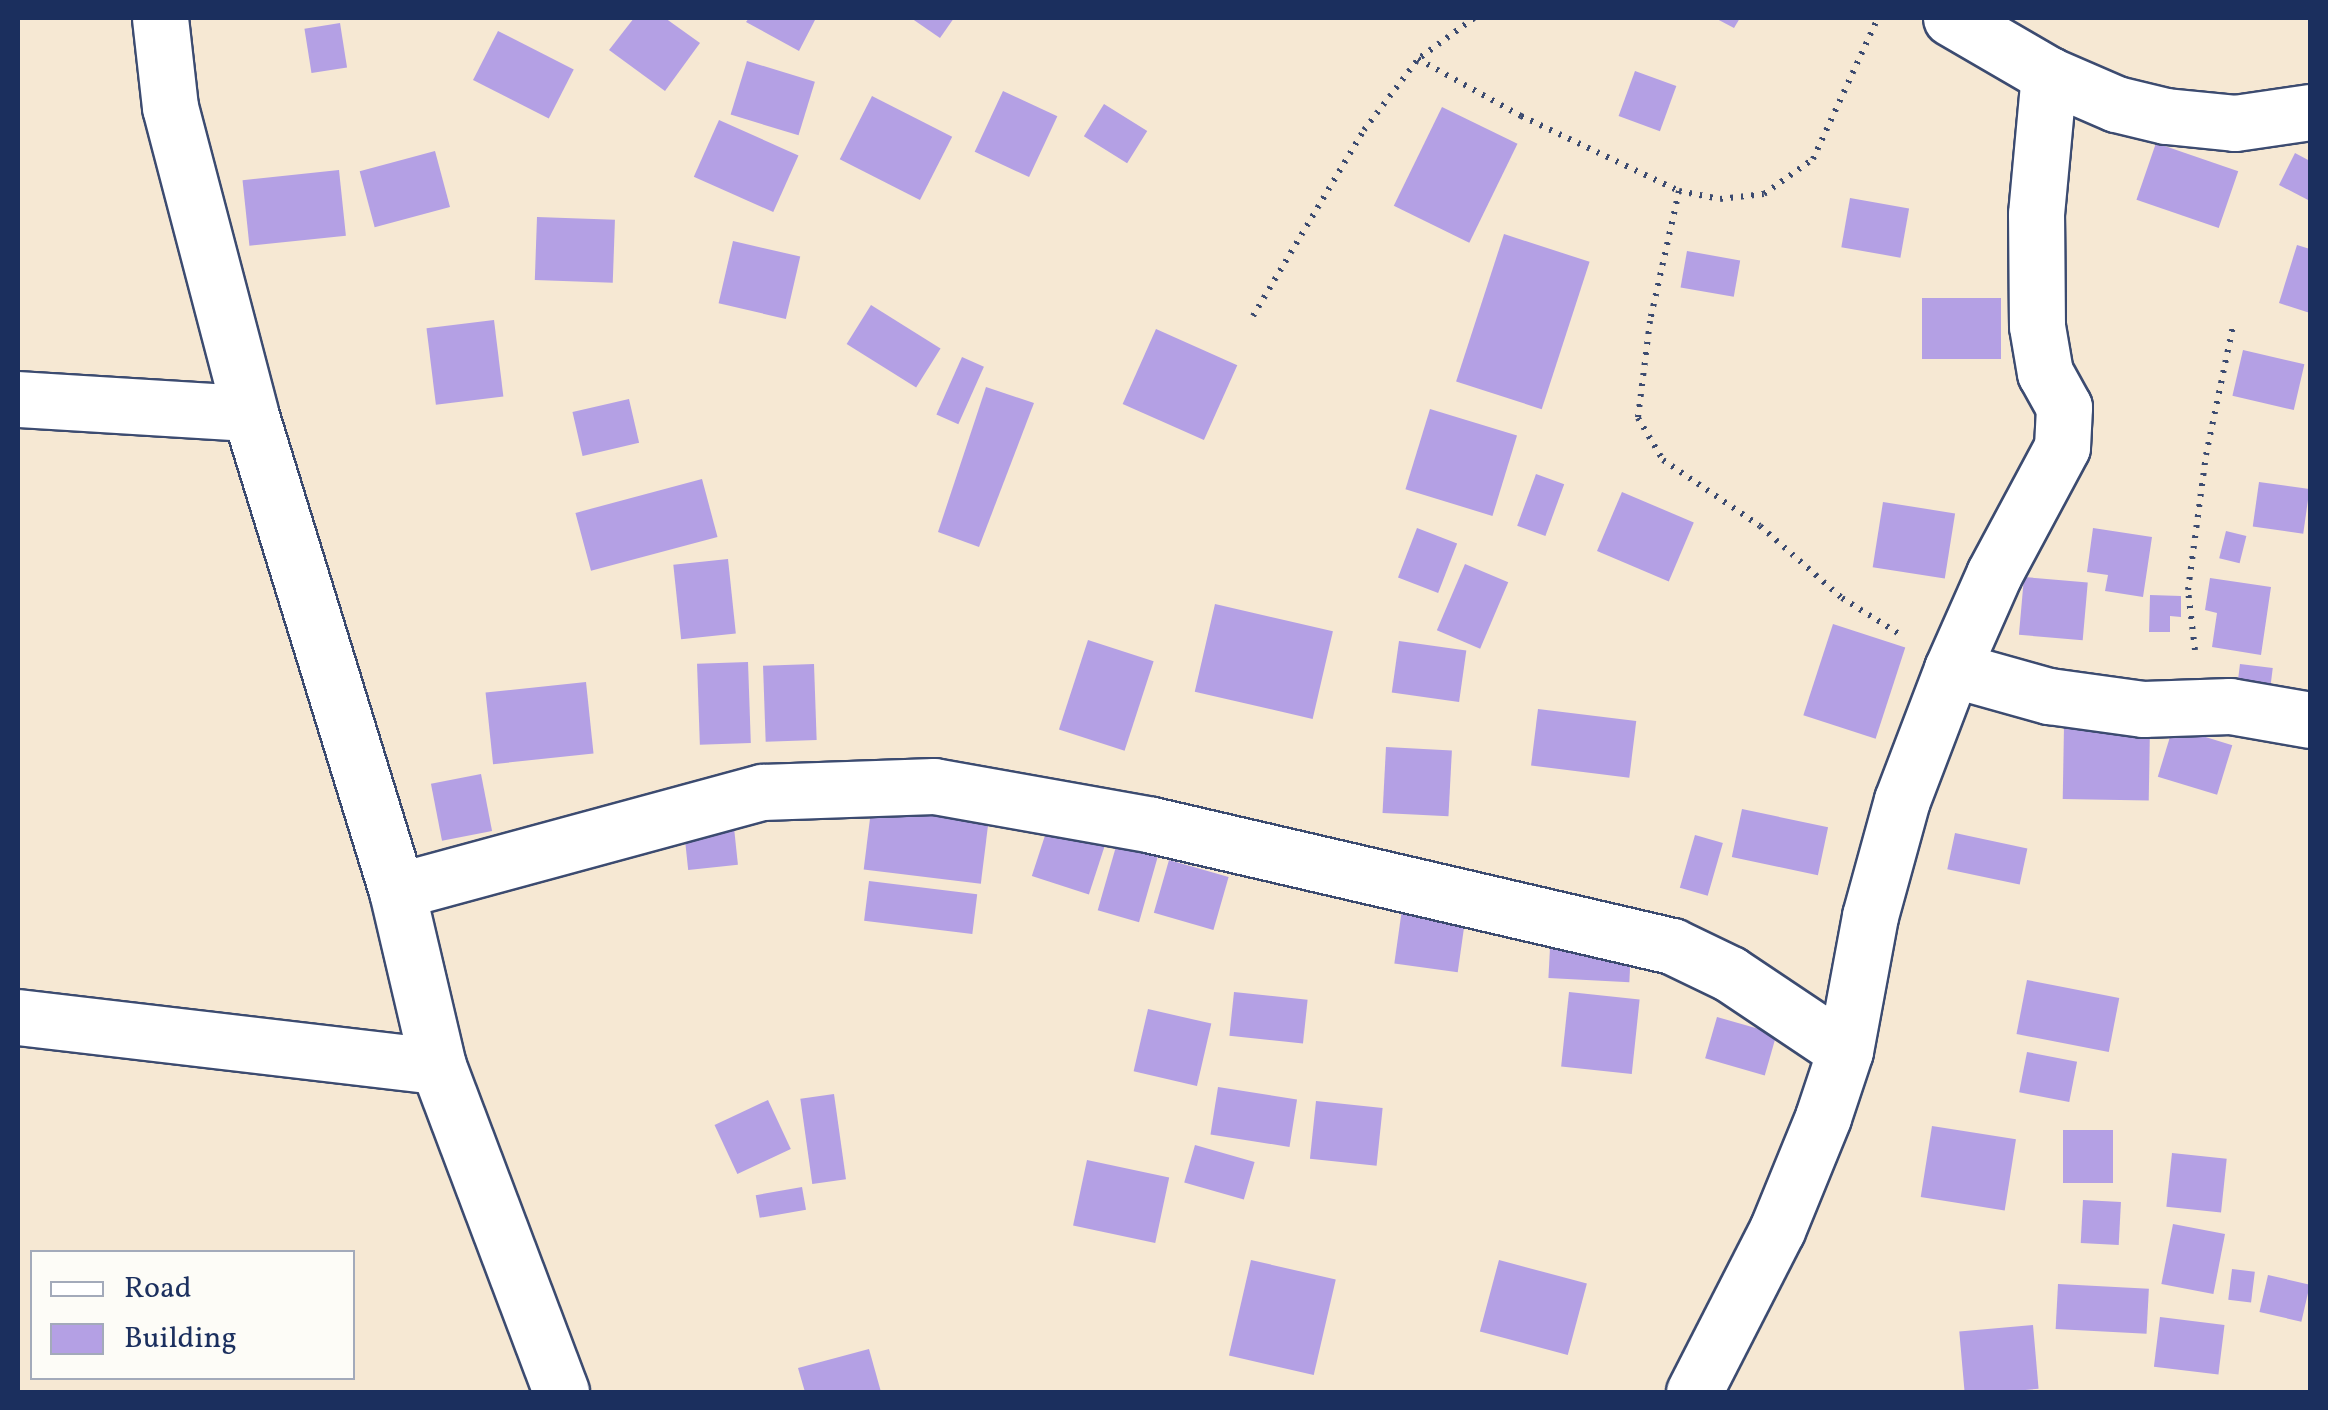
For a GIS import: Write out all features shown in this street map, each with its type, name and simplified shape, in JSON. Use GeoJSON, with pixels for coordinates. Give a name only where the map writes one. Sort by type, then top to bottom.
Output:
{"type":"FeatureCollection","features":[{"type":"Feature","properties":{"kind":"street"},"geometry":{"type":"LineString","coordinates":[[160,18],[170,107],[250,413],[397,891],[438,1066],[561,1392]]}},
{"type":"Feature","properties":{"kind":"street"},"geometry":{"type":"LineString","coordinates":[[1951,18],[2049,75],[2116,104],[2166,116],[2235,123],[2310,112]]}},
{"type":"Feature","properties":{"kind":"street"},"geometry":{"type":"LineString","coordinates":[[1694,1392],[1777,1230],[1844,1051],[1870,916],[1902,800],[1952,669],[1994,574],[2062,447],[2064,408],[2045,373],[2036,295],[2036,214],[2049,75]]}},
{"type":"Feature","properties":{"kind":"street"},"geometry":{"type":"LineString","coordinates":[[18,398],[250,413]]}},
{"type":"Feature","properties":{"kind":"street"},"geometry":{"type":"LineString","coordinates":[[1952,669],[2049,696],[2143,709],[2202,704],[2310,720]]}},
{"type":"Feature","properties":{"kind":"street"},"geometry":{"type":"LineString","coordinates":[[397,891],[762,792],[934,786],[1152,825],[1672,946],[1730,974],[1844,1051]]}},
{"type":"Feature","properties":{"kind":"street"},"geometry":{"type":"LineString","coordinates":[[18,1017],[438,1066]]}},
{"type":"Feature","properties":{"kind":"path"},"geometry":{"type":"LineString","coordinates":[[1253,316],[1398,79],[1418,58],[1474,18]]}},
{"type":"Feature","properties":{"kind":"path"},"geometry":{"type":"LineString","coordinates":[[1418,58],[1520,116],[1679,190],[1720,200],[1764,194],[1813,159],[1878,18]]}},
{"type":"Feature","properties":{"kind":"path"},"geometry":{"type":"LineString","coordinates":[[1679,190],[1650,321],[1638,418],[1663,460],[1760,526],[1842,598],[1952,669]]}},
{"type":"Feature","properties":{"kind":"path"},"geometry":{"type":"LineString","coordinates":[[2202,704],[2188,590],[2206,456],[2232,326]]}},
{"type":"Feature","properties":{"kind":"building"},"geometry":{"type":"Polygon","coordinates":[[[634,18],[665,18],[700,43],[665,91],[609,50],[634,18]]]}},
{"type":"Feature","properties":{"kind":"building"},"geometry":{"type":"Polygon","coordinates":[[[749,18],[816,18],[799,51],[746,22],[749,18]]]}},
{"type":"Feature","properties":{"kind":"building"},"geometry":{"type":"Polygon","coordinates":[[[911,18],[954,18],[940,38],[911,18]]]}},
{"type":"Feature","properties":{"kind":"building"},"geometry":{"type":"Polygon","coordinates":[[[1715,18],[1740,18],[1734,28],[1715,18]]]}},
{"type":"Feature","properties":{"kind":"building"},"geometry":{"type":"Polygon","coordinates":[[[340,23],[347,67],[311,73],[304,29],[340,23]]]}},
{"type":"Feature","properties":{"kind":"building"},"geometry":{"type":"Polygon","coordinates":[[[498,31],[574,70],[549,119],[473,80],[498,31]]]}},
{"type":"Feature","properties":{"kind":"building"},"geometry":{"type":"Polygon","coordinates":[[[747,61],[815,82],[799,135],[731,115],[747,61]]]}},
{"type":"Feature","properties":{"kind":"building"},"geometry":{"type":"Polygon","coordinates":[[[1635,71],[1676,86],[1660,131],[1619,116],[1635,71]]]}},
{"type":"Feature","properties":{"kind":"building"},"geometry":{"type":"Polygon","coordinates":[[[1003,91],[1057,116],[1029,177],[975,152],[1003,91]]]}},
{"type":"Feature","properties":{"kind":"building"},"geometry":{"type":"Polygon","coordinates":[[[872,96],[952,137],[920,200],[840,159],[872,96]]]}},
{"type":"Feature","properties":{"kind":"building"},"geometry":{"type":"Polygon","coordinates":[[[1104,104],[1147,131],[1127,163],[1084,136],[1104,104]]]}},
{"type":"Feature","properties":{"kind":"building"},"geometry":{"type":"Polygon","coordinates":[[[1442,107],[1517,144],[1469,243],[1394,206],[1442,107]]]}},
{"type":"Feature","properties":{"kind":"building"},"geometry":{"type":"Polygon","coordinates":[[[719,120],[798,155],[773,212],[694,177],[719,120]]]}},
{"type":"Feature","properties":{"kind":"building"},"geometry":{"type":"Polygon","coordinates":[[[2156,143],[2238,171],[2219,228],[2136,200],[2156,143]]]}},
{"type":"Feature","properties":{"kind":"building"},"geometry":{"type":"Polygon","coordinates":[[[435,151],[450,207],[375,227],[360,171],[435,151]]]}},
{"type":"Feature","properties":{"kind":"building"},"geometry":{"type":"Polygon","coordinates":[[[2295,153],[2310,161],[2310,201],[2279,185],[2295,153]]]}},
{"type":"Feature","properties":{"kind":"building"},"geometry":{"type":"Polygon","coordinates":[[[339,170],[346,236],[249,246],[243,180],[339,170]]]}},
{"type":"Feature","properties":{"kind":"building"},"geometry":{"type":"Polygon","coordinates":[[[1850,198],[1909,208],[1900,258],[1841,247],[1850,198]]]}},
{"type":"Feature","properties":{"kind":"building"},"geometry":{"type":"Polygon","coordinates":[[[537,217],[615,220],[613,283],[535,280],[537,217]]]}},
{"type":"Feature","properties":{"kind":"building"},"geometry":{"type":"Polygon","coordinates":[[[1504,234],[1590,262],[1542,409],[1456,381],[1504,234]]]}},
{"type":"Feature","properties":{"kind":"building"},"geometry":{"type":"Polygon","coordinates":[[[733,241],[800,257],[786,319],[719,303],[733,241]]]}},
{"type":"Feature","properties":{"kind":"building"},"geometry":{"type":"Polygon","coordinates":[[[2297,245],[2310,249],[2310,313],[2279,303],[2297,245]]]}},
{"type":"Feature","properties":{"kind":"building"},"geometry":{"type":"Polygon","coordinates":[[[1687,251],[1740,260],[1734,297],[1681,287],[1687,251]]]}},
{"type":"Feature","properties":{"kind":"building"},"geometry":{"type":"Polygon","coordinates":[[[1922,298],[2001,298],[2001,359],[1922,359],[1922,298]]]}},
{"type":"Feature","properties":{"kind":"building"},"geometry":{"type":"Polygon","coordinates":[[[871,305],[941,348],[916,387],[847,344],[871,305]]]}},
{"type":"Feature","properties":{"kind":"building"},"geometry":{"type":"Polygon","coordinates":[[[494,320],[503,396],[436,405],[427,328],[494,320]]]}},
{"type":"Feature","properties":{"kind":"building"},"geometry":{"type":"Polygon","coordinates":[[[1156,329],[1237,365],[1204,440],[1123,404],[1156,329]]]}},
{"type":"Feature","properties":{"kind":"building"},"geometry":{"type":"Polygon","coordinates":[[[2243,350],[2304,364],[2294,410],[2232,396],[2243,350]]]}},
{"type":"Feature","properties":{"kind":"building"},"geometry":{"type":"Polygon","coordinates":[[[962,357],[984,367],[958,424],[936,415],[962,357]]]}},
{"type":"Feature","properties":{"kind":"building"},"geometry":{"type":"Polygon","coordinates":[[[986,387],[1034,403],[979,547],[938,532],[986,387]]]}},
{"type":"Feature","properties":{"kind":"building"},"geometry":{"type":"Polygon","coordinates":[[[629,399],[639,443],[583,456],[572,412],[629,399]]]}},
{"type":"Feature","properties":{"kind":"building"},"geometry":{"type":"Polygon","coordinates":[[[1430,409],[1517,436],[1492,516],[1405,489],[1430,409]]]}},
{"type":"Feature","properties":{"kind":"building"},"geometry":{"type":"Polygon","coordinates":[[[1536,474],[1564,484],[1545,536],[1517,526],[1536,474]]]}},
{"type":"Feature","properties":{"kind":"building"},"geometry":{"type":"Polygon","coordinates":[[[702,479],[718,537],[591,571],[575,513],[702,479]]]}},
{"type":"Feature","properties":{"kind":"building"},"geometry":{"type":"Polygon","coordinates":[[[2259,482],[2310,489],[2303,534],[2253,527],[2259,482]]]}},
{"type":"Feature","properties":{"kind":"building"},"geometry":{"type":"Polygon","coordinates":[[[1622,492],[1694,522],[1669,581],[1597,551],[1622,492]]]}},
{"type":"Feature","properties":{"kind":"building"},"geometry":{"type":"Polygon","coordinates":[[[1883,502],[1955,513],[1945,579],[1873,567],[1883,502]]]}},
{"type":"Feature","properties":{"kind":"building"},"geometry":{"type":"Polygon","coordinates":[[[1417,528],[1457,543],[1438,593],[1398,577],[1417,528]]]}},
{"type":"Feature","properties":{"kind":"building"},"geometry":{"type":"Polygon","coordinates":[[[2093,528],[2152,537],[2143,597],[2105,591],[2108,575],[2087,572],[2093,528]]]}},
{"type":"Feature","properties":{"kind":"building"},"geometry":{"type":"Polygon","coordinates":[[[2226,531],[2246,536],[2240,563],[2219,558],[2226,531]]]}},
{"type":"Feature","properties":{"kind":"building"},"geometry":{"type":"Polygon","coordinates":[[[728,559],[736,634],[681,639],[673,565],[728,559]]]}},
{"type":"Feature","properties":{"kind":"building"},"geometry":{"type":"Polygon","coordinates":[[[1465,564],[1508,582],[1480,649],[1437,630],[1465,564]]]}},
{"type":"Feature","properties":{"kind":"building"},"geometry":{"type":"Polygon","coordinates":[[[2024,577],[2088,583],[2083,640],[2019,635],[2024,577]]]}},
{"type":"Feature","properties":{"kind":"building"},"geometry":{"type":"Polygon","coordinates":[[[2210,578],[2271,587],[2261,655],[2212,647],[2217,613],[2205,610],[2210,578]]]}},
{"type":"Feature","properties":{"kind":"building"},"geometry":{"type":"Polygon","coordinates":[[[2150,595],[2181,596],[2181,617],[2170,616],[2170,632],[2149,632],[2150,595]]]}},
{"type":"Feature","properties":{"kind":"building"},"geometry":{"type":"Polygon","coordinates":[[[1215,604],[1333,631],[1313,719],[1195,692],[1215,604]]]}},
{"type":"Feature","properties":{"kind":"building"},"geometry":{"type":"Polygon","coordinates":[[[1833,624],[1905,647],[1876,739],[1803,715],[1833,624]]]}},
{"type":"Feature","properties":{"kind":"building"},"geometry":{"type":"Polygon","coordinates":[[[1088,640],[1154,661],[1125,751],[1059,729],[1088,640]]]}},
{"type":"Feature","properties":{"kind":"building"},"geometry":{"type":"Polygon","coordinates":[[[1399,641],[1466,650],[1459,702],[1392,692],[1399,641]]]}},
{"type":"Feature","properties":{"kind":"building"},"geometry":{"type":"Polygon","coordinates":[[[748,662],[751,743],[700,745],[697,664],[748,662]]]}},
{"type":"Feature","properties":{"kind":"building"},"geometry":{"type":"Polygon","coordinates":[[[814,664],[817,740],[766,742],[763,666],[814,664]]]}},
{"type":"Feature","properties":{"kind":"building"},"geometry":{"type":"Polygon","coordinates":[[[2240,664],[2273,668],[2270,689],[2237,685],[2240,664]]]}},
{"type":"Feature","properties":{"kind":"building"},"geometry":{"type":"Polygon","coordinates":[[[586,682],[594,754],[493,764],[486,693],[586,682]]]}},
{"type":"Feature","properties":{"kind":"building"},"geometry":{"type":"Polygon","coordinates":[[[1538,709],[1636,721],[1629,778],[1531,766],[1538,709]]]}},
{"type":"Feature","properties":{"kind":"building"},"geometry":{"type":"Polygon","coordinates":[[[2064,726],[2150,728],[2149,800],[2063,799],[2064,726]]]}},
{"type":"Feature","properties":{"kind":"building"},"geometry":{"type":"Polygon","coordinates":[[[2173,727],[2232,745],[2217,795],[2158,777],[2173,727]]]}},
{"type":"Feature","properties":{"kind":"building"},"geometry":{"type":"Polygon","coordinates":[[[1386,747],[1452,750],[1448,816],[1383,813],[1386,747]]]}},
{"type":"Feature","properties":{"kind":"building"},"geometry":{"type":"Polygon","coordinates":[[[481,774],[492,831],[442,841],[431,784],[481,774]]]}},
{"type":"Feature","properties":{"kind":"building"},"geometry":{"type":"Polygon","coordinates":[[[872,802],[989,816],[981,884],[864,869],[872,802]]]}},
{"type":"Feature","properties":{"kind":"building"},"geometry":{"type":"Polygon","coordinates":[[[1742,809],[1828,827],[1818,875],[1732,857],[1742,809]]]}},
{"type":"Feature","properties":{"kind":"building"},"geometry":{"type":"Polygon","coordinates":[[[1051,817],[1108,836],[1089,895],[1032,876],[1051,817]]]}},
{"type":"Feature","properties":{"kind":"building"},"geometry":{"type":"Polygon","coordinates":[[[733,818],[738,865],[688,870],[683,823],[733,818]]]}},
{"type":"Feature","properties":{"kind":"building"},"geometry":{"type":"Polygon","coordinates":[[[1955,833],[2027,848],[2020,885],[1947,869],[1955,833]]]}},
{"type":"Feature","properties":{"kind":"building"},"geometry":{"type":"Polygon","coordinates":[[[1695,835],[1723,843],[1708,896],[1680,888],[1695,835]]]}},
{"type":"Feature","properties":{"kind":"building"},"geometry":{"type":"Polygon","coordinates":[[[1117,843],[1158,855],[1139,922],[1098,910],[1117,843]]]}},
{"type":"Feature","properties":{"kind":"building"},"geometry":{"type":"Polygon","coordinates":[[[1169,860],[1229,877],[1213,930],[1154,913],[1169,860]]]}},
{"type":"Feature","properties":{"kind":"building"},"geometry":{"type":"Polygon","coordinates":[[[869,881],[977,894],[972,934],[864,921],[869,881]]]}},
{"type":"Feature","properties":{"kind":"building"},"geometry":{"type":"Polygon","coordinates":[[[1402,909],[1465,918],[1458,972],[1394,963],[1402,909]]]}},
{"type":"Feature","properties":{"kind":"building"},"geometry":{"type":"Polygon","coordinates":[[[1550,948],[1631,952],[1629,982],[1548,978],[1550,948]]]}},
{"type":"Feature","properties":{"kind":"building"},"geometry":{"type":"Polygon","coordinates":[[[2027,980],[2119,998],[2109,1052],[2017,1034],[2027,980]]]}},
{"type":"Feature","properties":{"kind":"building"},"geometry":{"type":"Polygon","coordinates":[[[1234,992],[1308,1000],[1303,1043],[1229,1036],[1234,992]]]}},
{"type":"Feature","properties":{"kind":"building"},"geometry":{"type":"Polygon","coordinates":[[[1569,992],[1640,999],[1632,1074],[1561,1067],[1569,992]]]}},
{"type":"Feature","properties":{"kind":"building"},"geometry":{"type":"Polygon","coordinates":[[[1148,1009],[1211,1024],[1197,1086],[1134,1071],[1148,1009]]]}},
{"type":"Feature","properties":{"kind":"building"},"geometry":{"type":"Polygon","coordinates":[[[1717,1017],[1777,1034],[1765,1075],[1705,1058],[1717,1017]]]}},
{"type":"Feature","properties":{"kind":"building"},"geometry":{"type":"Polygon","coordinates":[[[2027,1052],[2077,1062],[2069,1102],[2019,1092],[2027,1052]]]}},
{"type":"Feature","properties":{"kind":"building"},"geometry":{"type":"Polygon","coordinates":[[[1218,1087],[1297,1100],[1290,1147],[1210,1134],[1218,1087]]]}},
{"type":"Feature","properties":{"kind":"building"},"geometry":{"type":"Polygon","coordinates":[[[834,1094],[846,1179],[812,1184],[800,1099],[834,1094]]]}},
{"type":"Feature","properties":{"kind":"building"},"geometry":{"type":"Polygon","coordinates":[[[768,1100],[791,1149],[737,1174],[715,1125],[768,1100]]]}},
{"type":"Feature","properties":{"kind":"building"},"geometry":{"type":"Polygon","coordinates":[[[1316,1101],[1383,1108],[1377,1166],[1310,1159],[1316,1101]]]}},
{"type":"Feature","properties":{"kind":"building"},"geometry":{"type":"Polygon","coordinates":[[[1932,1126],[2016,1139],[2005,1210],[1921,1197],[1932,1126]]]}},
{"type":"Feature","properties":{"kind":"building"},"geometry":{"type":"Polygon","coordinates":[[[2063,1130],[2113,1130],[2113,1183],[2063,1183],[2063,1130]]]}},
{"type":"Feature","properties":{"kind":"building"},"geometry":{"type":"Polygon","coordinates":[[[1195,1145],[1255,1162],[1244,1200],[1184,1182],[1195,1145]]]}},
{"type":"Feature","properties":{"kind":"building"},"geometry":{"type":"Polygon","coordinates":[[[2172,1153],[2227,1159],[2221,1212],[2166,1207],[2172,1153]]]}},
{"type":"Feature","properties":{"kind":"building"},"geometry":{"type":"Polygon","coordinates":[[[1087,1160],[1169,1177],[1155,1243],[1073,1226],[1087,1160]]]}},
{"type":"Feature","properties":{"kind":"building"},"geometry":{"type":"Polygon","coordinates":[[[802,1187],[806,1210],[760,1218],[756,1195],[802,1187]]]}},
{"type":"Feature","properties":{"kind":"building"},"geometry":{"type":"Polygon","coordinates":[[[2083,1200],[2121,1202],[2119,1245],[2081,1243],[2083,1200]]]}},
{"type":"Feature","properties":{"kind":"building"},"geometry":{"type":"Polygon","coordinates":[[[2173,1224],[2225,1234],[2213,1294],[2161,1284],[2173,1224]]]}},
{"type":"Feature","properties":{"kind":"building"},"geometry":{"type":"Polygon","coordinates":[[[1251,1260],[1336,1280],[1314,1375],[1229,1355],[1251,1260]]]}},
{"type":"Feature","properties":{"kind":"building"},"geometry":{"type":"Polygon","coordinates":[[[1499,1260],[1587,1284],[1568,1355],[1480,1331],[1499,1260]]]}},
{"type":"Feature","properties":{"kind":"building"},"geometry":{"type":"Polygon","coordinates":[[[2232,1269],[2255,1272],[2251,1303],[2228,1300],[2232,1269]]]}},
{"type":"Feature","properties":{"kind":"building"},"geometry":{"type":"Polygon","coordinates":[[[2268,1275],[2310,1285],[2301,1322],[2259,1312],[2268,1275]]]}},
{"type":"Feature","properties":{"kind":"building"},"geometry":{"type":"Polygon","coordinates":[[[2058,1284],[2149,1289],[2147,1334],[2056,1329],[2058,1284]]]}},
{"type":"Feature","properties":{"kind":"building"},"geometry":{"type":"Polygon","coordinates":[[[2160,1317],[2225,1325],[2218,1375],[2154,1367],[2160,1317]]]}},
{"type":"Feature","properties":{"kind":"building"},"geometry":{"type":"Polygon","coordinates":[[[2033,1325],[2039,1389],[1965,1392],[1959,1331],[2033,1325]]]}},
{"type":"Feature","properties":{"kind":"building"},"geometry":{"type":"Polygon","coordinates":[[[869,1349],[881,1392],[805,1392],[798,1368],[869,1349]]]}}]}
